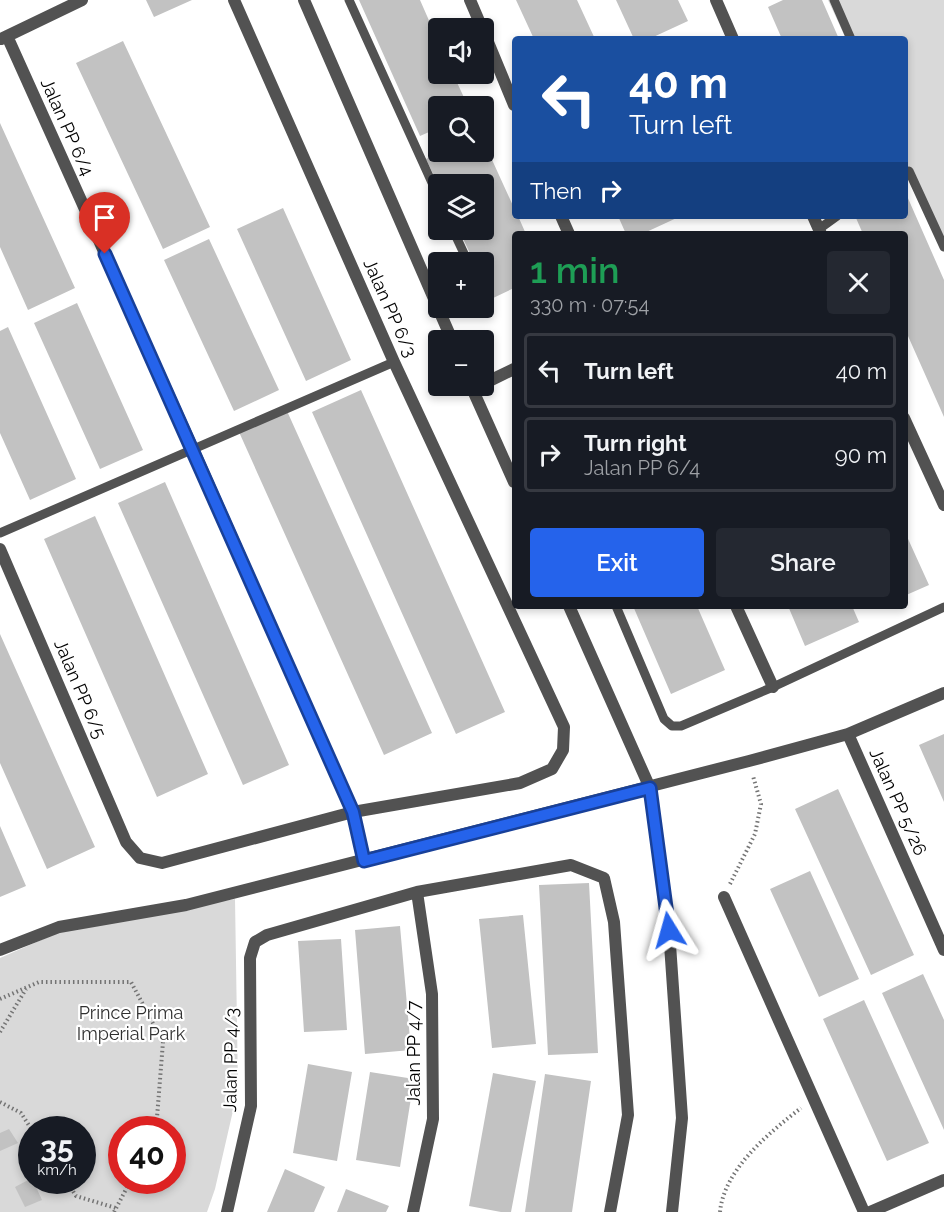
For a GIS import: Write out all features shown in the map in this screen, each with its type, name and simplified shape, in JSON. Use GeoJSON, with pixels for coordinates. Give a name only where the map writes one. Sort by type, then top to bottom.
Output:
{"type":"FeatureCollection","features":[{"type":"Feature","properties":{"kind":"street"},"geometry":{"type":"LineString","coordinates":[[3,38],[82,0]]}},
{"type":"Feature","properties":{"kind":"street","name":"Jalan PP 6/3"},"geometry":{"type":"LineString","coordinates":[[234,0],[394,362],[564,727],[563,750],[552,769],[520,783],[353,812]]}},
{"type":"Feature","properties":{"kind":"street"},"geometry":{"type":"LineString","coordinates":[[304,0],[448,330]]}},
{"type":"Feature","properties":{"kind":"street"},"geometry":{"type":"LineString","coordinates":[[470,0],[478,18]]}},
{"type":"Feature","properties":{"kind":"street"},"geometry":{"type":"LineString","coordinates":[[716,0],[732,36]]}},
{"type":"Feature","properties":{"kind":"street","name":"Jalan PP 6/4"},"geometry":{"type":"LineString","coordinates":[[3,38],[193,449],[353,812],[364,861]]}},
{"type":"Feature","properties":{"kind":"street"},"geometry":{"type":"LineString","coordinates":[[494,56],[512,100]]}},
{"type":"Feature","properties":{"kind":"street"},"geometry":{"type":"LineString","coordinates":[[494,378],[512,370]]}},
{"type":"Feature","properties":{"kind":"street"},"geometry":{"type":"LineString","coordinates":[[481,396],[512,477]]}},
{"type":"Feature","properties":{"kind":"street"},"geometry":{"type":"LineString","coordinates":[[908,427],[944,505]]}},
{"type":"Feature","properties":{"kind":"street","name":"Jalan PP 6/5"},"geometry":{"type":"LineString","coordinates":[[0,549],[126,842],[140,858],[162,863],[353,812]]}},
{"type":"Feature","properties":{"kind":"street"},"geometry":{"type":"LineString","coordinates":[[570,609],[650,788],[669,930],[682,1118],[672,1212]]}},
{"type":"Feature","properties":{"kind":"street"},"geometry":{"type":"LineString","coordinates":[[737,609],[773,687]]}},
{"type":"Feature","properties":{"kind":"street"},"geometry":{"type":"LineString","coordinates":[[0,950],[59,927],[186,905],[650,788],[848,734],[944,693]]}},
{"type":"Feature","properties":{"kind":"street","name":"Jalan PP 5/26"},"geometry":{"type":"LineString","coordinates":[[848,734],[944,950]]}},
{"type":"Feature","properties":{"kind":"street"},"geometry":{"type":"LineString","coordinates":[[417,892],[571,865],[604,878],[614,922],[628,1115],[610,1212]]}},
{"type":"Feature","properties":{"kind":"street","name":"Jalan PP 4/3"},"geometry":{"type":"LineString","coordinates":[[227,1212],[251,1106],[250,958],[255,942],[267,935],[417,892]]}},
{"type":"Feature","properties":{"kind":"street","name":"Jalan PP 4/7"},"geometry":{"type":"LineString","coordinates":[[413,1212],[433,1119],[432,994],[417,892]]}},
{"type":"Feature","properties":{"kind":"street"},"geometry":{"type":"LineString","coordinates":[[724,897],[864,1212]]}},
{"type":"Feature","properties":{"kind":"street"},"geometry":{"type":"LineString","coordinates":[[870,1212],[944,1180]]}},
{"type":"Feature","properties":{"kind":"lane"},"geometry":{"type":"LineString","coordinates":[[349,0],[428,174]]}},
{"type":"Feature","properties":{"kind":"lane"},"geometry":{"type":"LineString","coordinates":[[834,0],[850,36]]}},
{"type":"Feature","properties":{"kind":"lane"},"geometry":{"type":"LineString","coordinates":[[908,174],[944,247]]}},
{"type":"Feature","properties":{"kind":"lane"},"geometry":{"type":"LineString","coordinates":[[817,231],[833,219]]}},
{"type":"Feature","properties":{"kind":"lane"},"geometry":{"type":"LineString","coordinates":[[0,533],[394,362]]}},
{"type":"Feature","properties":{"kind":"lane"},"geometry":{"type":"LineString","coordinates":[[617,609],[664,719],[672,726],[681,726],[773,687],[944,607]]}},
{"type":"Feature","properties":{"kind":"path"},"geometry":{"type":"LineString","coordinates":[[724,897],[755,834],[761,804],[749,761]]}},
{"type":"Feature","properties":{"kind":"path"},"geometry":{"type":"LineString","coordinates":[[0,999],[39,982],[131,982],[163,1042],[157,1116]]}},
{"type":"Feature","properties":{"kind":"path"},"geometry":{"type":"LineString","coordinates":[[0,1032],[27,987]]}},
{"type":"Feature","properties":{"kind":"path"},"geometry":{"type":"LineString","coordinates":[[720,1212],[735,1170],[774,1129],[814,1098]]}},
{"type":"Feature","properties":{"kind":"path"},"geometry":{"type":"LineString","coordinates":[[0,1102],[23,1116]]}},
{"type":"Feature","properties":{"kind":"path"},"geometry":{"type":"LineString","coordinates":[[75,1194],[115,1210],[124,1194]]}},
{"type":"Feature","properties":{"kind":"green space"},"geometry":{"type":"Polygon","coordinates":[[[828,0],[944,0],[944,250],[908,172],[908,36],[845,36],[828,0]]]}},
{"type":"Feature","properties":{"kind":"green space","name":"Prince Prima Imperial Park"},"geometry":{"type":"Polygon","coordinates":[[[235,899],[238,1089],[215,1189],[207,1212],[0,1212],[0,958],[73,926],[235,899]]]}},
{"type":"Feature","properties":{"kind":"building"},"geometry":{"type":"Polygon","coordinates":[[[146,0],[192,0],[154,17],[146,0]]]}},
{"type":"Feature","properties":{"kind":"building"},"geometry":{"type":"Polygon","coordinates":[[[359,0],[420,0],[428,18],[428,84],[458,84],[463,96],[428,96],[428,132],[420,136],[359,0]]]}},
{"type":"Feature","properties":{"kind":"building"},"geometry":{"type":"Polygon","coordinates":[[[516,0],[577,0],[594,36],[533,36],[516,0]]]}},
{"type":"Feature","properties":{"kind":"building"},"geometry":{"type":"Polygon","coordinates":[[[616,0],[678,0],[688,21],[656,36],[633,36],[616,0]]]}},
{"type":"Feature","properties":{"kind":"building"},"geometry":{"type":"Polygon","coordinates":[[[783,0],[822,0],[838,36],[781,36],[768,7],[783,0]]]}},
{"type":"Feature","properties":{"kind":"building"},"geometry":{"type":"Polygon","coordinates":[[[123,41],[210,227],[163,249],[76,63],[123,41]]]}},
{"type":"Feature","properties":{"kind":"building"},"geometry":{"type":"Polygon","coordinates":[[[0,123],[75,288],[28,310],[0,247],[0,123]]]}},
{"type":"Feature","properties":{"kind":"building"},"geometry":{"type":"Polygon","coordinates":[[[428,158],[428,162],[493,162],[512,204],[512,219],[519,219],[525,231],[512,231],[512,289],[494,298],[494,252],[469,252],[464,240],[494,240],[494,174],[433,174],[426,159],[428,158]]]}},
{"type":"Feature","properties":{"kind":"building"},"geometry":{"type":"Polygon","coordinates":[[[908,198],[944,280],[944,417],[908,336],[908,231],[862,231],[856,219],[908,219],[908,198]]]}},
{"type":"Feature","properties":{"kind":"building"},"geometry":{"type":"Polygon","coordinates":[[[283,208],[351,360],[306,381],[237,229],[283,208]]]}},
{"type":"Feature","properties":{"kind":"building"},"geometry":{"type":"Polygon","coordinates":[[[619,219],[674,219],[648,231],[625,231],[619,219]]]}},
{"type":"Feature","properties":{"kind":"building"},"geometry":{"type":"Polygon","coordinates":[[[209,239],[279,390],[234,411],[164,260],[209,239]]]}},
{"type":"Feature","properties":{"kind":"building"},"geometry":{"type":"Polygon","coordinates":[[[77,303],[143,450],[100,469],[34,323],[77,303]]]}},
{"type":"Feature","properties":{"kind":"building"},"geometry":{"type":"Polygon","coordinates":[[[8,327],[76,479],[30,500],[0,433],[0,331],[8,327]]]}},
{"type":"Feature","properties":{"kind":"building"},"geometry":{"type":"Polygon","coordinates":[[[361,390],[505,712],[456,734],[312,412],[361,390]]]}},
{"type":"Feature","properties":{"kind":"building"},"geometry":{"type":"Polygon","coordinates":[[[287,411],[432,733],[384,755],[239,432],[287,411]]]}},
{"type":"Feature","properties":{"kind":"building"},"geometry":{"type":"Polygon","coordinates":[[[165,482],[289,765],[243,785],[118,503],[165,482]]]}},
{"type":"Feature","properties":{"kind":"building"},"geometry":{"type":"Polygon","coordinates":[[[95,516],[208,774],[157,797],[44,539],[95,516]]]}},
{"type":"Feature","properties":{"kind":"building"},"geometry":{"type":"Polygon","coordinates":[[[908,539],[929,585],[908,594],[908,539]]]}},
{"type":"Feature","properties":{"kind":"building"},"geometry":{"type":"Polygon","coordinates":[[[634,609],[698,609],[725,670],[671,694],[634,609]]]}},
{"type":"Feature","properties":{"kind":"building"},"geometry":{"type":"Polygon","coordinates":[[[789,609],[853,609],[859,622],[805,646],[789,609]]]}},
{"type":"Feature","properties":{"kind":"building"},"geometry":{"type":"Polygon","coordinates":[[[0,634],[95,847],[47,869],[0,763],[0,634]]]}},
{"type":"Feature","properties":{"kind":"building"},"geometry":{"type":"Polygon","coordinates":[[[944,734],[944,802],[919,745],[944,734]]]}},
{"type":"Feature","properties":{"kind":"building"},"geometry":{"type":"Polygon","coordinates":[[[838,789],[914,955],[871,975],[795,809],[838,789]]]}},
{"type":"Feature","properties":{"kind":"building"},"geometry":{"type":"Polygon","coordinates":[[[0,826],[26,886],[0,897],[0,826]]]}},
{"type":"Feature","properties":{"kind":"building"},"geometry":{"type":"Polygon","coordinates":[[[810,871],[859,979],[819,997],[770,889],[810,871]]]}},
{"type":"Feature","properties":{"kind":"building"},"geometry":{"type":"Polygon","coordinates":[[[589,883],[598,1053],[548,1055],[539,885],[589,883]]]}},
{"type":"Feature","properties":{"kind":"building"},"geometry":{"type":"Polygon","coordinates":[[[523,915],[536,1044],[492,1048],[479,919],[523,915]]]}},
{"type":"Feature","properties":{"kind":"building"},"geometry":{"type":"Polygon","coordinates":[[[400,926],[411,1050],[365,1054],[355,930],[400,926]]]}},
{"type":"Feature","properties":{"kind":"building"},"geometry":{"type":"Polygon","coordinates":[[[341,939],[347,1030],[304,1032],[298,941],[341,939]]]}},
{"type":"Feature","properties":{"kind":"building"},"geometry":{"type":"Polygon","coordinates":[[[923,974],[944,1020],[944,1130],[882,993],[923,974]]]}},
{"type":"Feature","properties":{"kind":"building"},"geometry":{"type":"Polygon","coordinates":[[[864,1000],[929,1143],[887,1161],[823,1019],[864,1000]]]}},
{"type":"Feature","properties":{"kind":"building"},"geometry":{"type":"Polygon","coordinates":[[[308,1064],[352,1072],[337,1161],[293,1153],[308,1064]]]}},
{"type":"Feature","properties":{"kind":"building"},"geometry":{"type":"Polygon","coordinates":[[[370,1072],[414,1079],[400,1167],[356,1160],[370,1072]]]}},
{"type":"Feature","properties":{"kind":"building"},"geometry":{"type":"Polygon","coordinates":[[[493,1073],[536,1081],[511,1212],[469,1206],[493,1073]]]}},
{"type":"Feature","properties":{"kind":"building"},"geometry":{"type":"Polygon","coordinates":[[[545,1074],[591,1081],[572,1212],[525,1212],[545,1074]]]}},
{"type":"Feature","properties":{"kind":"building"},"geometry":{"type":"Polygon","coordinates":[[[9,1129],[18,1143],[0,1151],[0,1133],[9,1129]]]}},
{"type":"Feature","properties":{"kind":"building"},"geometry":{"type":"Polygon","coordinates":[[[285,1169],[325,1187],[314,1212],[267,1212],[285,1169]]]}},
{"type":"Feature","properties":{"kind":"building"},"geometry":{"type":"Polygon","coordinates":[[[346,1189],[389,1206],[386,1212],[337,1212],[346,1189]]]}},
{"type":"Feature","properties":{"kind":"building"},"geometry":{"type":"Polygon","coordinates":[[[18,1194],[39,1194],[42,1200],[25,1207],[18,1194]]]}},
{"type":"Feature","properties":{"kind":"route"},"geometry":{"type":"LineString","coordinates":[[105,254],[353,812],[364,861],[650,788],[669,930]]}}]}
